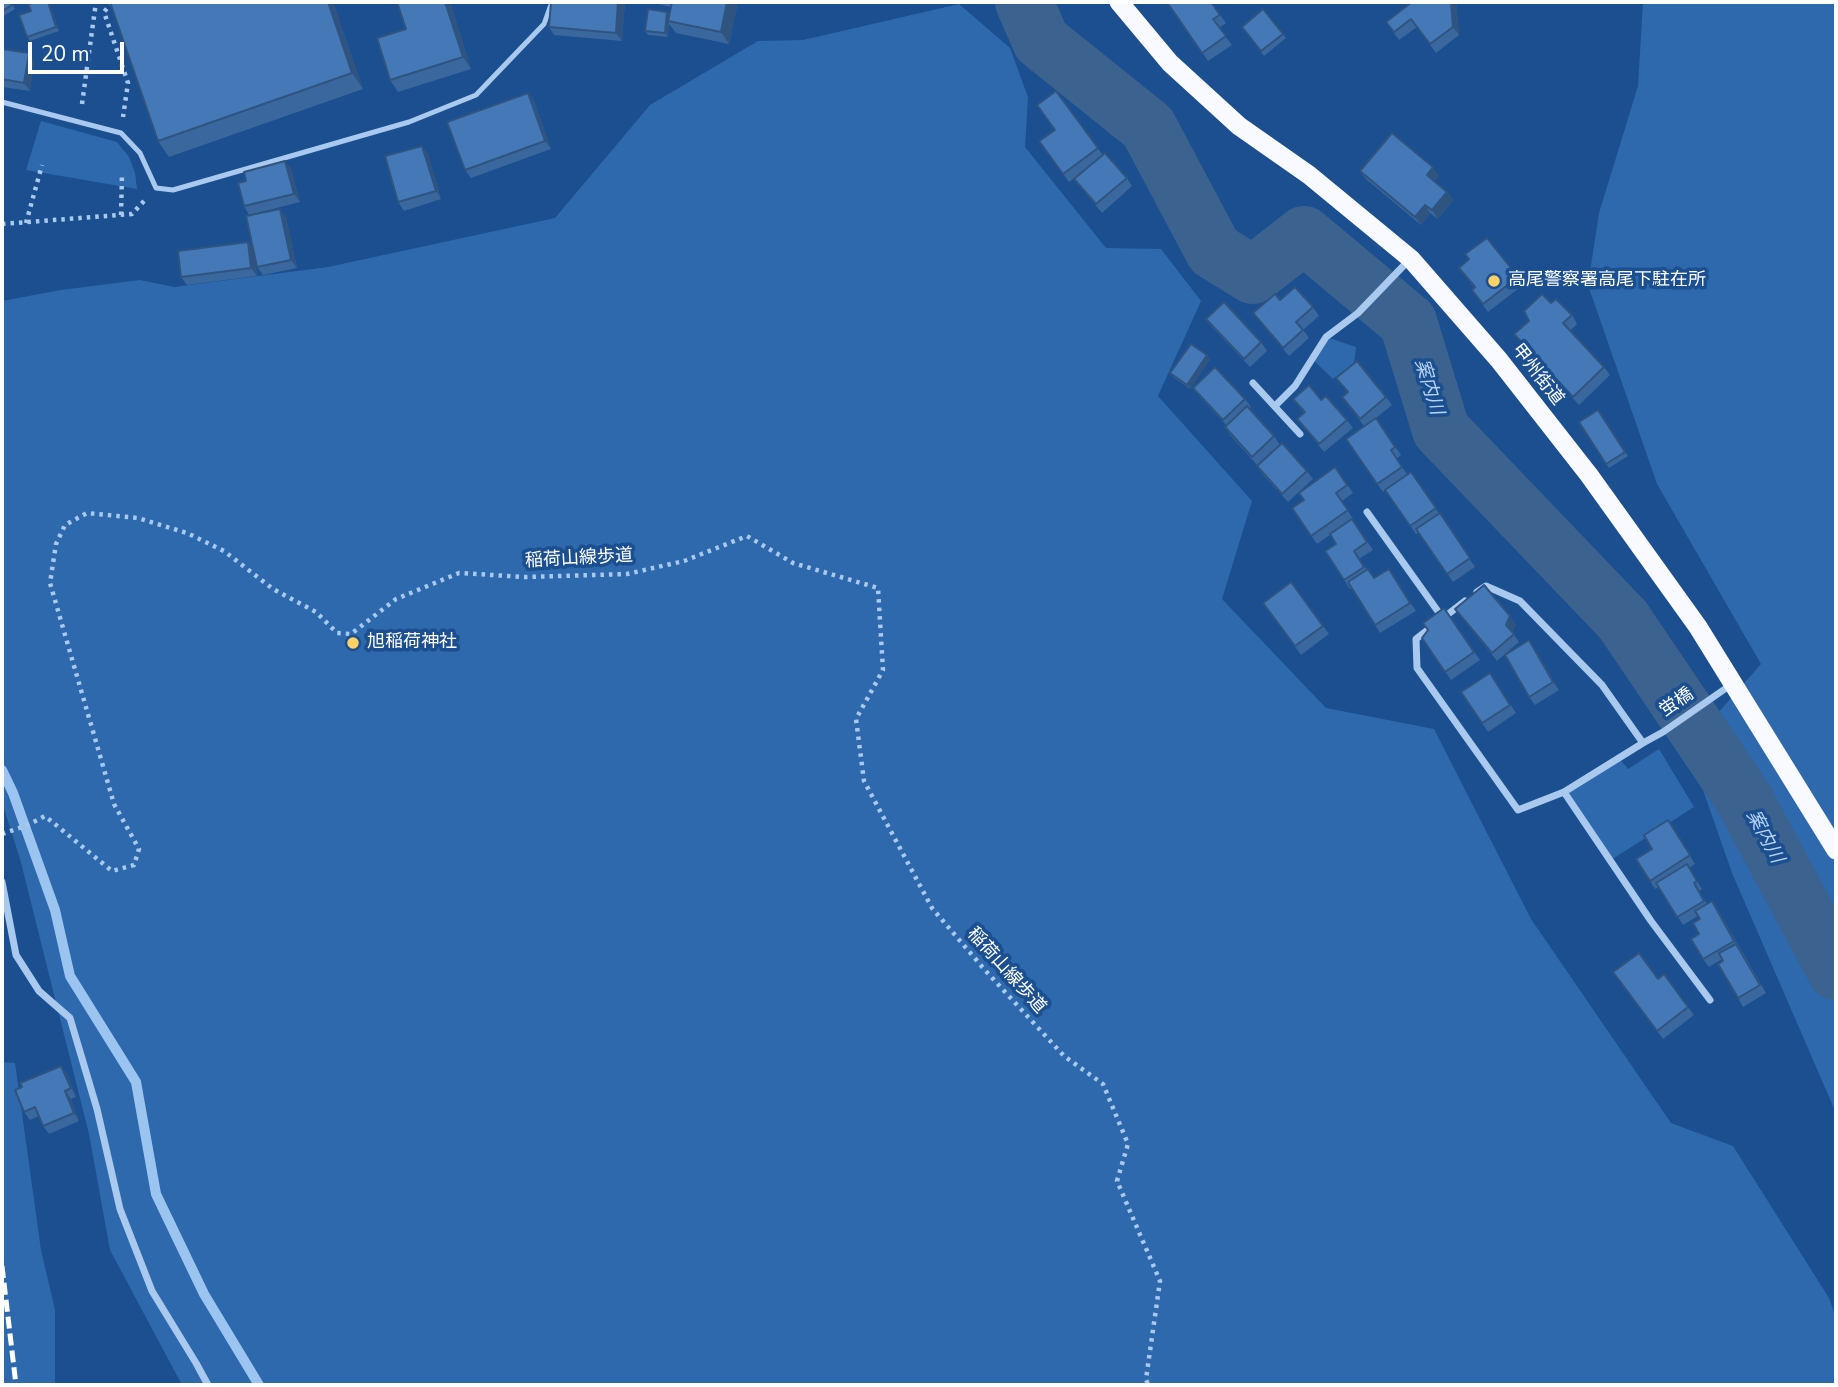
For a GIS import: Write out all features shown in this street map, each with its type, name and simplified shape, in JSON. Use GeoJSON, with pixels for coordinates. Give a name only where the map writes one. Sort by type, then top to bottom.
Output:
{"type":"FeatureCollection","features":[{"type":"Feature","properties":{"kind":"highway","name":"甲州街道"},"geometry":{"type":"LineString","coordinates":[[1119,2],[1170,63],[1239,126],[1309,175],[1411,259],[1499,360],[1590,475],[1698,626],[1836,850]]}},
{"type":"Feature","properties":{"kind":"street"},"geometry":{"type":"LineString","coordinates":[[1275,407],[1295,386],[1326,337],[1358,313],[1411,259]]}},
{"type":"Feature","properties":{"kind":"street"},"geometry":{"type":"LineString","coordinates":[[1253,383],[1300,434]]}},
{"type":"Feature","properties":{"kind":"street"},"geometry":{"type":"LineString","coordinates":[[1367,512],[1443,618],[1486,586],[1520,601],[1602,685],[1643,743]]}},
{"type":"Feature","properties":{"kind":"street","name":"蛍橋"},"geometry":{"type":"LineString","coordinates":[[1443,618],[1416,639],[1417,668],[1518,810],[1564,792],[1663,732],[1732,684]]}},
{"type":"Feature","properties":{"kind":"street"},"geometry":{"type":"LineString","coordinates":[[1564,792],[1651,920],[1710,1000]]}},
{"type":"Feature","properties":{"kind":"street"},"geometry":{"type":"LineString","coordinates":[[2,882],[16,955],[39,991],[70,1018],[97,1109],[120,1209],[152,1291],[208,1385]]}},
{"type":"Feature","properties":{"kind":"lane"},"geometry":{"type":"LineString","coordinates":[[2,102],[121,133],[140,153],[156,188],[173,190],[396,126],[476,95],[544,24],[552,2]]}},
{"type":"Feature","properties":{"kind":"path"},"geometry":{"type":"LineString","coordinates":[[80,122],[96,2]]}},
{"type":"Feature","properties":{"kind":"path"},"geometry":{"type":"LineString","coordinates":[[112,2],[104,12],[128,83],[121,133]]}},
{"type":"Feature","properties":{"kind":"path"},"geometry":{"type":"LineString","coordinates":[[26,223],[42,165]]}},
{"type":"Feature","properties":{"kind":"path"},"geometry":{"type":"LineString","coordinates":[[121,215],[122,174]]}},
{"type":"Feature","properties":{"kind":"path"},"geometry":{"type":"LineString","coordinates":[[2,223],[132,214],[156,188]]}},
{"type":"Feature","properties":{"kind":"path","name":"稲荷山線歩道"},"geometry":{"type":"LineString","coordinates":[[2,834],[45,816],[112,871],[134,865],[139,849],[114,804],[50,583],[56,544],[65,525],[87,513],[138,518],[187,533],[224,551],[272,589],[316,612],[337,633],[352,634],[396,599],[459,573],[525,577],[627,574],[684,561],[747,536],[793,563],[878,588],[883,670],[856,719],[864,781],[932,908],[1064,1056],[1103,1084],[1128,1144],[1117,1181],[1160,1281],[1146,1379],[1148,1385]]}},
{"type":"Feature","properties":{"kind":"shaded area"},"geometry":{"type":"Polygon","coordinates":[[[1643,2],[1836,2],[1836,1113],[1732,873],[1688,747],[1761,664],[1657,484],[1588,285],[1599,213],[1638,86],[1643,2]]]}},
{"type":"Feature","properties":{"kind":"shaded area"},"geometry":{"type":"Polygon","coordinates":[[[959,4],[1010,48],[1028,97],[1025,147],[1106,248],[1161,249],[1201,301],[1158,396],[1252,501],[1222,599],[1326,708],[1434,729],[1531,919],[1671,1123],[1733,1146],[1829,1298],[1836,1318],[1836,1385],[182,1385],[110,1250],[89,1134],[20,859],[2,802],[2,301],[140,280],[174,287],[328,267],[555,218],[650,105],[758,41],[803,40],[959,4]]]}},
{"type":"Feature","properties":{"kind":"shaded area"},"geometry":{"type":"Polygon","coordinates":[[[41,121],[117,142],[129,157],[137,189],[26,170],[41,121]]]}},
{"type":"Feature","properties":{"kind":"shaded area"},"geometry":{"type":"Polygon","coordinates":[[[1326,337],[1356,347],[1354,363],[1333,379],[1312,359],[1326,337]]]}},
{"type":"Feature","properties":{"kind":"shaded area"},"geometry":{"type":"Polygon","coordinates":[[[1659,749],[1694,807],[1611,860],[1564,792],[1619,758],[1628,769],[1659,749]]]}},
{"type":"Feature","properties":{"kind":"shaded area"},"geometry":{"type":"Polygon","coordinates":[[[2,1062],[15,1063],[41,1250],[55,1310],[55,1385],[2,1385],[2,1062]]]}},
{"type":"Feature","properties":{"kind":"building"},"geometry":{"type":"Polygon","coordinates":[[[2,2],[10,2],[12,5],[2,11],[2,2]]]}},
{"type":"Feature","properties":{"kind":"building"},"geometry":{"type":"Polygon","coordinates":[[[48,2],[56,27],[27,37],[19,15],[31,11],[28,4],[48,2]]]}},
{"type":"Feature","properties":{"kind":"building"},"geometry":{"type":"Polygon","coordinates":[[[110,2],[328,2],[352,73],[158,141],[110,2]]]}},
{"type":"Feature","properties":{"kind":"building"},"geometry":{"type":"Polygon","coordinates":[[[397,2],[445,2],[463,57],[390,80],[377,38],[406,29],[397,2]]]}},
{"type":"Feature","properties":{"kind":"building"},"geometry":{"type":"Polygon","coordinates":[[[551,2],[618,2],[616,33],[549,27],[551,2]]]}},
{"type":"Feature","properties":{"kind":"building"},"geometry":{"type":"Polygon","coordinates":[[[672,2],[727,2],[721,32],[668,21],[672,2]]]}},
{"type":"Feature","properties":{"kind":"building"},"geometry":{"type":"Polygon","coordinates":[[[1167,2],[1211,2],[1220,15],[1213,19],[1226,36],[1202,53],[1167,2]]]}},
{"type":"Feature","properties":{"kind":"building"},"geometry":{"type":"Polygon","coordinates":[[[1412,2],[1451,2],[1453,27],[1430,44],[1411,19],[1394,32],[1386,22],[1412,2]]]}},
{"type":"Feature","properties":{"kind":"building"},"geometry":{"type":"Polygon","coordinates":[[[648,9],[667,12],[665,33],[645,31],[648,9]]]}},
{"type":"Feature","properties":{"kind":"building"},"geometry":{"type":"Polygon","coordinates":[[[1263,9],[1283,34],[1261,51],[1242,27],[1263,9]]]}},
{"type":"Feature","properties":{"kind":"building"},"geometry":{"type":"Polygon","coordinates":[[[2,49],[29,53],[24,83],[2,79],[2,49]]]}},
{"type":"Feature","properties":{"kind":"building"},"geometry":{"type":"Polygon","coordinates":[[[1056,91],[1098,148],[1063,174],[1039,141],[1055,130],[1037,105],[1056,91]]]}},
{"type":"Feature","properties":{"kind":"building"},"geometry":{"type":"Polygon","coordinates":[[[528,93],[545,141],[465,170],[447,122],[528,93]]]}},
{"type":"Feature","properties":{"kind":"building"},"geometry":{"type":"Polygon","coordinates":[[[1392,133],[1433,167],[1427,175],[1447,192],[1432,210],[1425,205],[1415,217],[1360,171],[1392,133]]]}},
{"type":"Feature","properties":{"kind":"building"},"geometry":{"type":"Polygon","coordinates":[[[422,146],[436,191],[398,202],[385,156],[422,146]]]}},
{"type":"Feature","properties":{"kind":"building"},"geometry":{"type":"Polygon","coordinates":[[[1105,153],[1127,178],[1096,204],[1074,179],[1105,153]]]}},
{"type":"Feature","properties":{"kind":"building"},"geometry":{"type":"Polygon","coordinates":[[[285,161],[294,194],[244,206],[238,183],[246,181],[244,172],[285,161]]]}},
{"type":"Feature","properties":{"kind":"building"},"geometry":{"type":"Polygon","coordinates":[[[280,209],[291,260],[257,267],[246,216],[280,209]]]}},
{"type":"Feature","properties":{"kind":"building","name":"高尾警察署高尾下駐在所"},"geometry":{"type":"Polygon","coordinates":[[[1487,238],[1518,277],[1483,304],[1472,290],[1475,287],[1459,268],[1469,259],[1465,254],[1487,238]]]}},
{"type":"Feature","properties":{"kind":"building"},"geometry":{"type":"Polygon","coordinates":[[[248,242],[251,268],[181,277],[178,251],[248,242]]]}},
{"type":"Feature","properties":{"kind":"building"},"geometry":{"type":"Polygon","coordinates":[[[1295,287],[1313,307],[1296,322],[1303,330],[1283,348],[1253,313],[1275,294],[1280,300],[1295,287]]]}},
{"type":"Feature","properties":{"kind":"building"},"geometry":{"type":"Polygon","coordinates":[[[1542,294],[1551,303],[1556,299],[1572,315],[1563,323],[1604,367],[1573,397],[1514,334],[1529,321],[1524,311],[1542,294]]]}},
{"type":"Feature","properties":{"kind":"building"},"geometry":{"type":"Polygon","coordinates":[[[1224,302],[1261,342],[1244,359],[1206,319],[1224,302]]]}},
{"type":"Feature","properties":{"kind":"building"},"geometry":{"type":"Polygon","coordinates":[[[1191,344],[1207,355],[1187,385],[1170,373],[1191,344]]]}},
{"type":"Feature","properties":{"kind":"building"},"geometry":{"type":"Polygon","coordinates":[[[1357,361],[1386,397],[1360,419],[1342,397],[1348,392],[1336,378],[1357,361]]]}},
{"type":"Feature","properties":{"kind":"building"},"geometry":{"type":"Polygon","coordinates":[[[1215,367],[1245,399],[1223,420],[1193,388],[1215,367]]]}},
{"type":"Feature","properties":{"kind":"building"},"geometry":{"type":"Polygon","coordinates":[[[1309,385],[1321,400],[1326,396],[1347,420],[1319,444],[1297,419],[1305,412],[1293,399],[1309,385]]]}},
{"type":"Feature","properties":{"kind":"building"},"geometry":{"type":"Polygon","coordinates":[[[1247,406],[1274,436],[1252,457],[1225,427],[1247,406]]]}},
{"type":"Feature","properties":{"kind":"building"},"geometry":{"type":"Polygon","coordinates":[[[1598,410],[1625,452],[1606,464],[1579,422],[1598,410]]]}},
{"type":"Feature","properties":{"kind":"building"},"geometry":{"type":"Polygon","coordinates":[[[1376,418],[1395,447],[1391,450],[1402,467],[1377,484],[1346,439],[1376,418]]]}},
{"type":"Feature","properties":{"kind":"building"},"geometry":{"type":"Polygon","coordinates":[[[1282,443],[1307,471],[1282,494],[1257,466],[1282,443]]]}},
{"type":"Feature","properties":{"kind":"building"},"geometry":{"type":"Polygon","coordinates":[[[1335,467],[1347,485],[1336,493],[1348,510],[1311,536],[1292,508],[1304,500],[1299,493],[1335,467]]]}},
{"type":"Feature","properties":{"kind":"building"},"geometry":{"type":"Polygon","coordinates":[[[1411,472],[1436,508],[1410,526],[1385,490],[1411,472]]]}},
{"type":"Feature","properties":{"kind":"building"},"geometry":{"type":"Polygon","coordinates":[[[1440,513],[1470,558],[1447,574],[1416,529],[1440,513]]]}},
{"type":"Feature","properties":{"kind":"building"},"geometry":{"type":"Polygon","coordinates":[[[1352,519],[1367,542],[1354,551],[1364,567],[1344,580],[1325,551],[1336,544],[1330,534],[1352,519]]]}},
{"type":"Feature","properties":{"kind":"building"},"geometry":{"type":"Polygon","coordinates":[[[1368,569],[1374,578],[1389,569],[1410,603],[1375,625],[1348,582],[1368,569]]]}},
{"type":"Feature","properties":{"kind":"building"},"geometry":{"type":"Polygon","coordinates":[[[1291,582],[1323,626],[1295,646],[1263,603],[1291,582]]]}},
{"type":"Feature","properties":{"kind":"building"},"geometry":{"type":"Polygon","coordinates":[[[1484,585],[1510,616],[1506,625],[1514,634],[1492,653],[1455,609],[1484,585]]]}},
{"type":"Feature","properties":{"kind":"building"},"geometry":{"type":"Polygon","coordinates":[[[1444,608],[1474,652],[1445,672],[1422,638],[1428,630],[1423,623],[1444,608]]]}},
{"type":"Feature","properties":{"kind":"building"},"geometry":{"type":"Polygon","coordinates":[[[1529,640],[1553,682],[1529,697],[1505,655],[1529,640]]]}},
{"type":"Feature","properties":{"kind":"building"},"geometry":{"type":"Polygon","coordinates":[[[1490,673],[1510,705],[1482,723],[1461,692],[1490,673]]]}},
{"type":"Feature","properties":{"kind":"building"},"geometry":{"type":"Polygon","coordinates":[[[1668,820],[1690,855],[1650,881],[1636,859],[1652,849],[1644,835],[1668,820]]]}},
{"type":"Feature","properties":{"kind":"building"},"geometry":{"type":"Polygon","coordinates":[[[1687,864],[1704,901],[1677,917],[1656,883],[1687,864]]]}},
{"type":"Feature","properties":{"kind":"building"},"geometry":{"type":"Polygon","coordinates":[[[1712,901],[1734,941],[1703,959],[1691,939],[1699,934],[1693,923],[1700,919],[1695,911],[1712,901]]]}},
{"type":"Feature","properties":{"kind":"building"},"geometry":{"type":"Polygon","coordinates":[[[1736,944],[1760,985],[1738,998],[1718,964],[1723,961],[1719,953],[1736,944]]]}},
{"type":"Feature","properties":{"kind":"building"},"geometry":{"type":"Polygon","coordinates":[[[1639,953],[1658,979],[1664,974],[1688,1007],[1657,1031],[1613,972],[1639,953]]]}},
{"type":"Feature","properties":{"kind":"building"},"geometry":{"type":"Polygon","coordinates":[[[61,1066],[71,1088],[65,1091],[74,1113],[43,1126],[35,1107],[24,1112],[15,1090],[22,1087],[20,1083],[61,1066]]]}},
{"type":"Feature","properties":{"kind":"waterway","name":"案内川"},"geometry":{"type":"LineString","coordinates":[[1024,2],[1041,41],[1148,127],[1214,251],[1253,275],[1304,235],[1408,322],[1441,430],[1623,620],[1744,799],[1836,971]]}},
{"type":"Feature","properties":{"kind":"waterway"},"geometry":{"type":"LineString","coordinates":[[2,770],[13,793],[55,910],[70,976],[136,1082],[156,1194],[204,1294],[259,1385]]}},
{"type":"Feature","properties":{"kind":"railway"},"geometry":{"type":"LineString","coordinates":[[2,1266],[16,1385]]}},
{"type":"Feature","properties":{"kind":"place","name":"高尾警察署高尾下駐在所"},"geometry":{"type":"Point","coordinates":[1494,281]}},
{"type":"Feature","properties":{"kind":"place","name":"旭稲荷神社"},"geometry":{"type":"Point","coordinates":[353,643]}}]}
